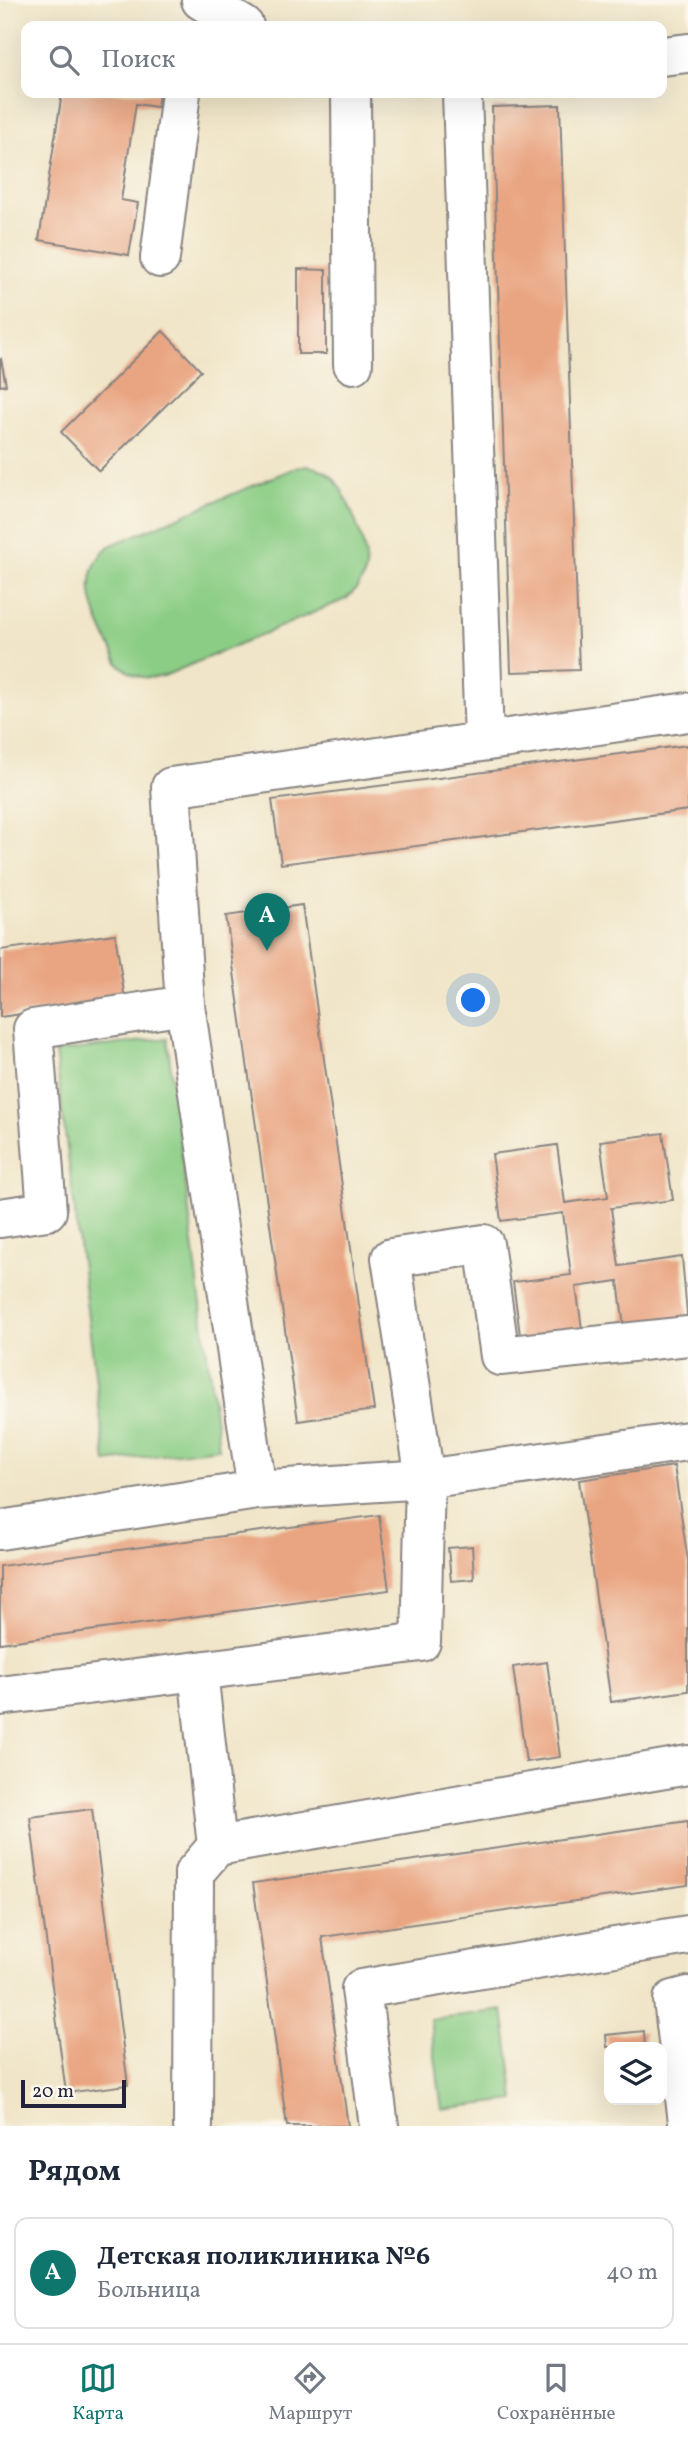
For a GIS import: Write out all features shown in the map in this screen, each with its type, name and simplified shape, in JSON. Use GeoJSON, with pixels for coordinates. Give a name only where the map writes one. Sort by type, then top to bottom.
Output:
{"type":"FeatureCollection","features":[{"type":"Feature","properties":{"kind":"lane"},"geometry":{"type":"LineString","coordinates":[[191,21],[193,0]]}},
{"type":"Feature","properties":{"kind":"lane"},"geometry":{"type":"LineString","coordinates":[[201,0],[236,21]]}},
{"type":"Feature","properties":{"kind":"lane"},"geometry":{"type":"LineString","coordinates":[[667,55],[688,53]]}},
{"type":"Feature","properties":{"kind":"lane"},"geometry":{"type":"LineString","coordinates":[[160,258],[180,98]]}},
{"type":"Feature","properties":{"kind":"lane"},"geometry":{"type":"LineString","coordinates":[[351,98],[353,364]]}},
{"type":"Feature","properties":{"kind":"lane"},"geometry":{"type":"LineString","coordinates":[[462,98],[484,741]]}},
{"type":"Feature","properties":{"kind":"lane"},"geometry":{"type":"LineString","coordinates":[[257,1490],[186,1005],[171,787],[688,712]]}},
{"type":"Feature","properties":{"kind":"lane"},"geometry":{"type":"LineString","coordinates":[[0,1218],[47,1211],[33,1029],[186,1005]]}},
{"type":"Feature","properties":{"kind":"lane"},"geometry":{"type":"LineString","coordinates":[[0,1696],[421,1642],[425,1479],[391,1258],[484,1244],[500,1356],[688,1335]]}},
{"type":"Feature","properties":{"kind":"lane"},"geometry":{"type":"LineString","coordinates":[[0,1530],[257,1490],[425,1479],[688,1441]]}},
{"type":"Feature","properties":{"kind":"lane"},"geometry":{"type":"LineString","coordinates":[[198,1671],[217,1846]]}},
{"type":"Feature","properties":{"kind":"lane"},"geometry":{"type":"LineString","coordinates":[[193,2126],[194,1873],[217,1846],[688,1765]]}},
{"type":"Feature","properties":{"kind":"lane"},"geometry":{"type":"LineString","coordinates":[[379,2126],[361,1989],[688,1935]]}},
{"type":"Feature","properties":{"kind":"lane"},"geometry":{"type":"LineString","coordinates":[[688,1996],[673,2000],[688,2122]]}},
{"type":"Feature","properties":{"kind":"green space"},"geometry":{"type":"Polygon","coordinates":[[[295,468],[317,468],[332,477],[355,520],[364,548],[366,568],[353,592],[346,599],[164,676],[139,676],[118,663],[98,618],[91,588],[92,574],[98,559],[109,546],[295,468]]]}},
{"type":"Feature","properties":{"kind":"green space"},"geometry":{"type":"Polygon","coordinates":[[[167,1038],[219,1448],[106,1462],[55,1052],[167,1038]]]}},
{"type":"Feature","properties":{"kind":"green space"},"geometry":{"type":"Polygon","coordinates":[[[503,2010],[515,2100],[442,2109],[430,2019],[503,2010]]]}},
{"type":"Feature","properties":{"kind":"building"},"geometry":{"type":"Polygon","coordinates":[[[61,98],[158,98],[157,107],[136,104],[121,200],[138,203],[129,255],[39,240],[61,98]]]}},
{"type":"Feature","properties":{"kind":"building"},"geometry":{"type":"Polygon","coordinates":[[[560,105],[579,670],[511,672],[492,107],[560,105]]]}},
{"type":"Feature","properties":{"kind":"building"},"geometry":{"type":"Polygon","coordinates":[[[298,269],[326,270],[326,354],[298,354],[298,269]]]}},
{"type":"Feature","properties":{"kind":"building"},"geometry":{"type":"Polygon","coordinates":[[[163,331],[201,371],[99,471],[61,432],[163,331]]]}},
{"type":"Feature","properties":{"kind":"building"},"geometry":{"type":"Polygon","coordinates":[[[0,360],[6,385],[0,386],[0,360]]]}},
{"type":"Feature","properties":{"kind":"building"},"geometry":{"type":"Polygon","coordinates":[[[688,745],[688,810],[281,864],[272,800],[688,745]]]}},
{"type":"Feature","properties":{"kind":"building"},"geometry":{"type":"Polygon","coordinates":[[[302,905],[374,1410],[298,1421],[226,916],[302,905]]]}},
{"type":"Feature","properties":{"kind":"building"},"geometry":{"type":"Polygon","coordinates":[[[115,934],[125,999],[0,1017],[0,950],[115,934]]]}},
{"type":"Feature","properties":{"kind":"building"},"geometry":{"type":"Polygon","coordinates":[[[663,1133],[673,1200],[611,1208],[619,1266],[682,1257],[688,1326],[625,1335],[618,1281],[576,1287],[584,1342],[522,1350],[513,1282],[571,1275],[563,1213],[501,1221],[492,1154],[557,1145],[565,1203],[608,1197],[600,1141],[663,1133]]]}},
{"type":"Feature","properties":{"kind":"building"},"geometry":{"type":"Polygon","coordinates":[[[674,1466],[688,1561],[688,1691],[611,1702],[579,1480],[674,1466]]]}},
{"type":"Feature","properties":{"kind":"building"},"geometry":{"type":"Polygon","coordinates":[[[379,1515],[389,1590],[0,1643],[0,1566],[379,1515]]]}},
{"type":"Feature","properties":{"kind":"building"},"geometry":{"type":"Polygon","coordinates":[[[472,1546],[474,1579],[451,1581],[448,1548],[472,1546]]]}},
{"type":"Feature","properties":{"kind":"building"},"geometry":{"type":"Polygon","coordinates":[[[547,1662],[560,1757],[526,1762],[513,1667],[547,1662]]]}},
{"type":"Feature","properties":{"kind":"building"},"geometry":{"type":"Polygon","coordinates":[[[92,1809],[128,2085],[66,2093],[30,1817],[92,1809]]]}},
{"type":"Feature","properties":{"kind":"building"},"geometry":{"type":"Polygon","coordinates":[[[688,1821],[688,1885],[322,1937],[348,2126],[287,2126],[253,1883],[688,1821]]]}},
{"type":"Feature","properties":{"kind":"building"},"geometry":{"type":"Polygon","coordinates":[[[644,2031],[645,2042],[607,2042],[606,2035],[644,2031]]]}},
{"type":"Feature","properties":{"kind":"place","name":"Детская поликлиника №6"},"geometry":{"type":"Point","coordinates":[267,951]}}]}
